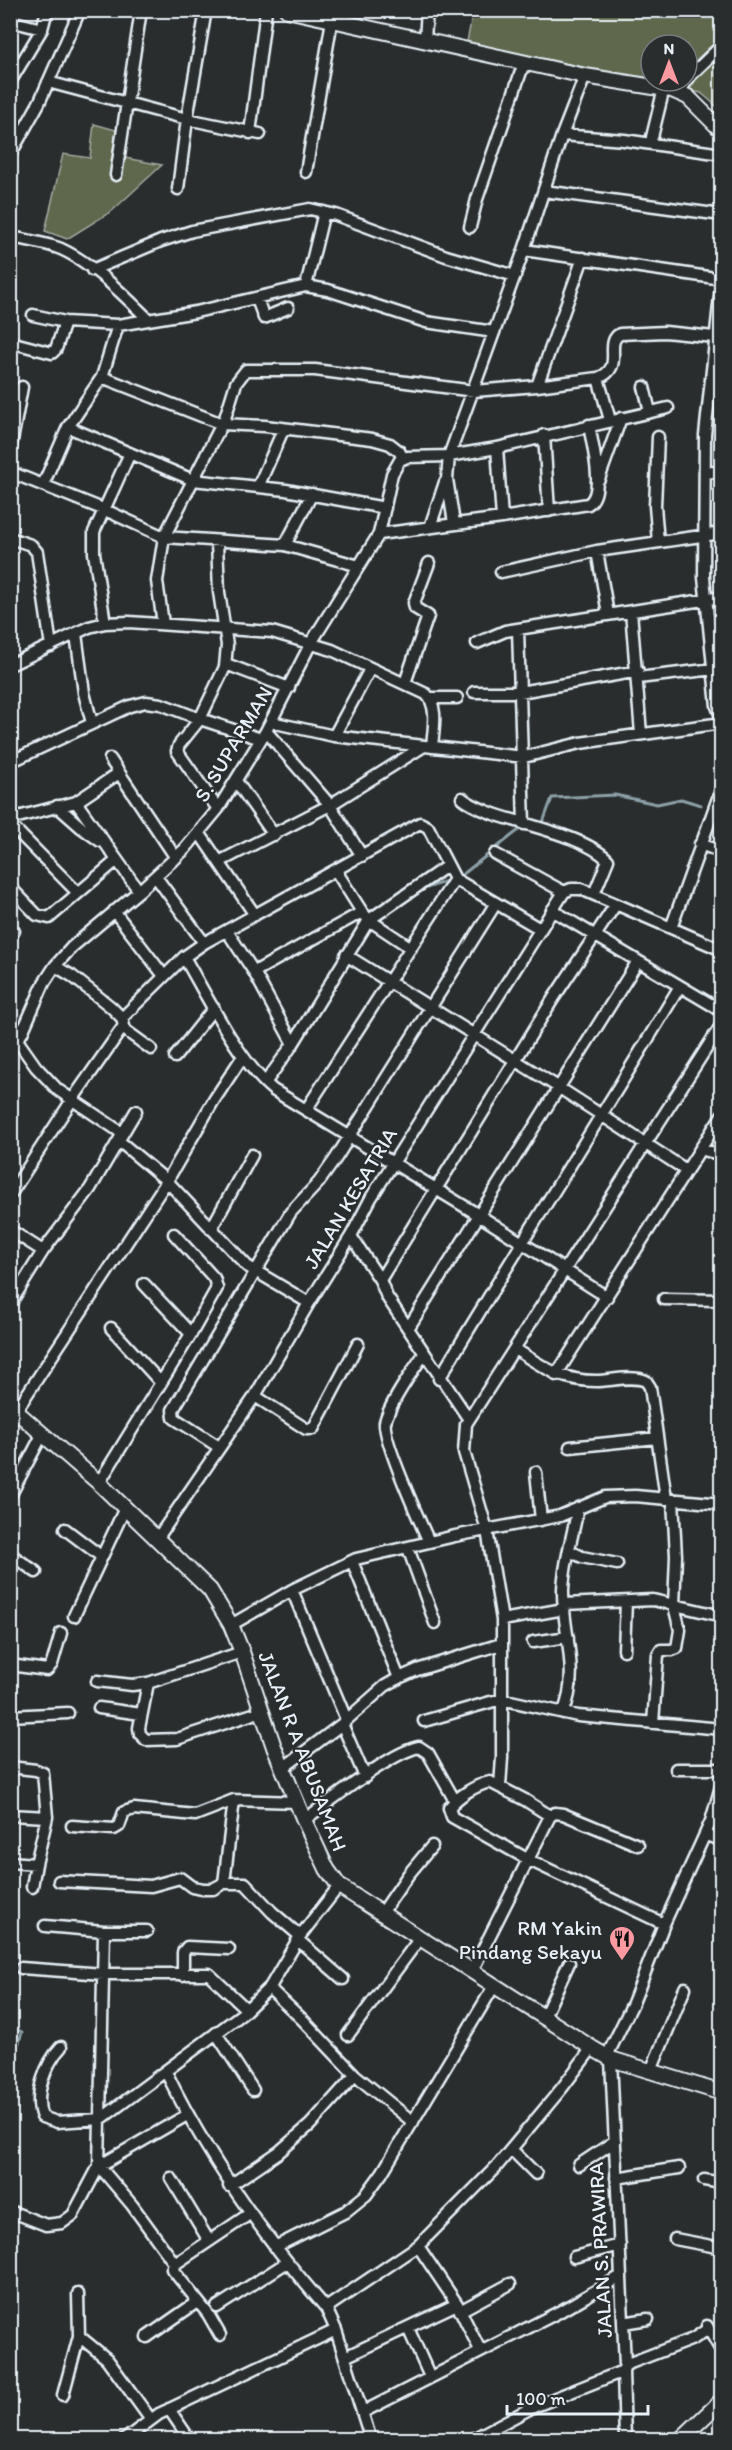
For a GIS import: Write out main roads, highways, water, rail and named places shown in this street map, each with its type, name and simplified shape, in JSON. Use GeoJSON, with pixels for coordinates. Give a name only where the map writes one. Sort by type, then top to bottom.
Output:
{"type":"FeatureCollection","features":[{"type":"Feature","properties":{"kind":"waterway"},"geometry":{"type":"LineString","coordinates":[[542,825],[552,798],[615,795],[657,804],[681,799],[701,805]]}},
{"type":"Feature","properties":{"kind":"waterway"},"geometry":{"type":"LineString","coordinates":[[462,875],[524,826]]}},
{"type":"Feature","properties":{"kind":"waterway"},"geometry":{"type":"LineString","coordinates":[[421,890],[447,881]]}},
{"type":"Feature","properties":{"kind":"waterway"},"geometry":{"type":"LineString","coordinates":[[10,2026],[22,2032],[10,2072]]}},
{"type":"Feature","properties":{"kind":"place","name":"RM Yakin Pindang Sekayu"},"geometry":{"type":"Point","coordinates":[622,1962]}}]}
